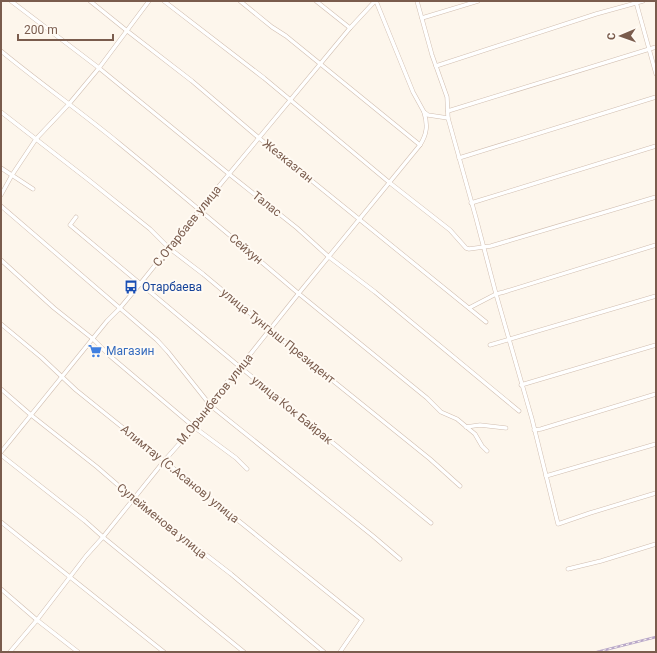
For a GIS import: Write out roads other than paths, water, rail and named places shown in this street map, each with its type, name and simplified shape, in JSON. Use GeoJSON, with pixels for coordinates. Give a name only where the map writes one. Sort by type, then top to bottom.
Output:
{"type":"FeatureCollection","features":[{"type":"Feature","properties":{"kind":"street","name":"Талас"},"geometry":{"type":"LineString","coordinates":[[11,1],[99,68],[297,228],[329,257],[375,292],[519,411]]}},
{"type":"Feature","properties":{"kind":"street","name":"Жезказган"},"geometry":{"type":"LineString","coordinates":[[90,1],[192,81],[259,138],[486,322]]}},
{"type":"Feature","properties":{"kind":"street"},"geometry":{"type":"LineString","coordinates":[[1,195],[12,175],[36,139],[69,104],[99,68],[149,1]]}},
{"type":"Feature","properties":{"kind":"street"},"geometry":{"type":"LineString","coordinates":[[164,1],[264,78],[390,183],[450,230],[466,248],[469,249],[491,246],[656,197]]}},
{"type":"Feature","properties":{"kind":"street"},"geometry":{"type":"LineString","coordinates":[[240,1],[420,145],[426,131],[426,119],[424,112],[413,92],[375,1]]}},
{"type":"Feature","properties":{"kind":"street"},"geometry":{"type":"LineString","coordinates":[[316,1],[350,28]]}},
{"type":"Feature","properties":{"kind":"street","name":"С.Отарбаев улица"},"geometry":{"type":"LineString","coordinates":[[1,453],[107,321],[140,284],[350,28],[375,1]]}},
{"type":"Feature","properties":{"kind":"street"},"geometry":{"type":"LineString","coordinates":[[417,1],[436,66],[447,97],[448,118],[534,430],[558,524],[656,493]]}},
{"type":"Feature","properties":{"kind":"street"},"geometry":{"type":"LineString","coordinates":[[422,18],[478,1]]}},
{"type":"Feature","properties":{"kind":"street"},"geometry":{"type":"LineString","coordinates":[[436,66],[596,14],[642,1]]}},
{"type":"Feature","properties":{"kind":"street"},"geometry":{"type":"LineString","coordinates":[[636,2],[656,74]]}},
{"type":"Feature","properties":{"kind":"street"},"geometry":{"type":"LineString","coordinates":[[448,111],[656,47]]}},
{"type":"Feature","properties":{"kind":"street","name":"Сейхун"},"geometry":{"type":"LineString","coordinates":[[1,51],[200,209],[299,293],[427,398],[441,412],[457,419],[475,434],[482,446],[487,451]]}},
{"type":"Feature","properties":{"kind":"street"},"geometry":{"type":"LineString","coordinates":[[459,158],[656,97]]}},
{"type":"Feature","properties":{"kind":"street","name":"улица Тунгыш Президент"},"geometry":{"type":"LineString","coordinates":[[1,112],[102,190],[169,248],[424,454],[460,486]]}},
{"type":"Feature","properties":{"kind":"street"},"geometry":{"type":"LineString","coordinates":[[424,112],[428,115],[448,118]]}},
{"type":"Feature","properties":{"kind":"street","name":"М.Орынбетов улица"},"geometry":{"type":"LineString","coordinates":[[10,652],[164,461],[203,417],[222,388],[420,145]]}},
{"type":"Feature","properties":{"kind":"street"},"geometry":{"type":"LineString","coordinates":[[471,203],[656,146]]}},
{"type":"Feature","properties":{"kind":"street"},"geometry":{"type":"LineString","coordinates":[[1,168],[33,189]]}},
{"type":"Feature","properties":{"kind":"street"},"geometry":{"type":"LineString","coordinates":[[1,206],[157,340],[211,406],[400,559]]}},
{"type":"Feature","properties":{"kind":"street","name":"улица Кок Байрак"},"geometry":{"type":"LineString","coordinates":[[76,217],[70,226],[431,524]]}},
{"type":"Feature","properties":{"kind":"street"},"geometry":{"type":"LineString","coordinates":[[469,308],[496,294],[656,245]]}},
{"type":"Feature","properties":{"kind":"street"},"geometry":{"type":"LineString","coordinates":[[1,260],[54,308],[93,339],[110,356],[194,427],[236,458],[246,469]]}},
{"type":"Feature","properties":{"kind":"street"},"geometry":{"type":"LineString","coordinates":[[490,345],[656,296]]}},
{"type":"Feature","properties":{"kind":"street","name":"Алимтау (С.Асанов) улица"},"geometry":{"type":"LineString","coordinates":[[1,324],[42,358],[76,390],[362,620],[340,652]]}},
{"type":"Feature","properties":{"kind":"street"},"geometry":{"type":"LineString","coordinates":[[521,385],[656,344]]}},
{"type":"Feature","properties":{"kind":"street","name":"Сулейменова улица"},"geometry":{"type":"LineString","coordinates":[[1,389],[31,415],[97,466],[134,499],[236,579],[324,652]]}},
{"type":"Feature","properties":{"kind":"street"},"geometry":{"type":"LineString","coordinates":[[534,430],[542,429],[656,394]]}},
{"type":"Feature","properties":{"kind":"street"},"geometry":{"type":"LineString","coordinates":[[466,427],[480,425],[506,428]]}},
{"type":"Feature","properties":{"kind":"street"},"geometry":{"type":"LineString","coordinates":[[546,476],[656,444]]}},
{"type":"Feature","properties":{"kind":"street"},"geometry":{"type":"LineString","coordinates":[[1,453],[244,652]]}},
{"type":"Feature","properties":{"kind":"street"},"geometry":{"type":"LineString","coordinates":[[1,522],[164,652]]}},
{"type":"Feature","properties":{"kind":"street"},"geometry":{"type":"LineString","coordinates":[[568,569],[601,561],[656,544]]}},
{"type":"Feature","properties":{"kind":"street"},"geometry":{"type":"LineString","coordinates":[[1,589],[78,652]]}},
{"type":"Feature","properties":{"kind":"railway"},"geometry":{"type":"LineString","coordinates":[[597,652],[656,637]]}},
{"type":"Feature","properties":{"kind":"place","name":"Отарбаева"},"geometry":{"type":"Point","coordinates":[131,287]}},
{"type":"Feature","properties":{"kind":"place","name":"Магазин"},"geometry":{"type":"Point","coordinates":[95,351]}}]}
